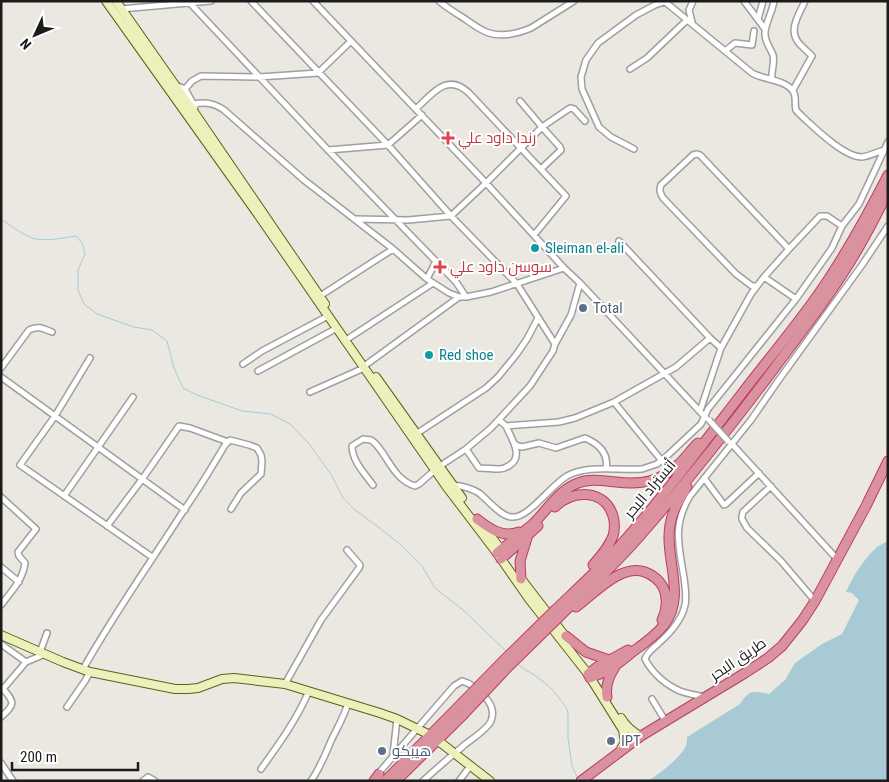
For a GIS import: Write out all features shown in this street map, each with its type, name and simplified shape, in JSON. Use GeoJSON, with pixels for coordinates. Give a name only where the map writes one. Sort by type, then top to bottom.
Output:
{"type":"FeatureCollection","features":[{"type":"Feature","properties":{"kind":"highway","name":"أتستراد البحر"},"geometry":{"type":"LineString","coordinates":[[559,614],[583,582],[616,550],[668,489],[815,298],[858,231],[888,175]]}},
{"type":"Feature","properties":{"kind":"highway","name":"أتستراد البحر"},"geometry":{"type":"LineString","coordinates":[[396,781],[460,712],[504,660],[559,614],[628,550],[692,475],[767,378],[838,280],[859,247],[888,192]]}},
{"type":"Feature","properties":{"kind":"highway"},"geometry":{"type":"LineString","coordinates":[[521,579],[520,561],[526,533],[568,488],[585,481],[599,480],[633,484],[654,480],[680,462],[695,446],[711,434]]}},
{"type":"Feature","properties":{"kind":"highway","name":"طريق البحر"},"geometry":{"type":"LineString","coordinates":[[581,781],[641,736],[745,674],[768,658],[789,637],[815,601],[888,461]]}},
{"type":"Feature","properties":{"kind":"highway"},"geometry":{"type":"LineString","coordinates":[[590,675],[607,671],[657,633],[669,618],[673,608],[675,590],[669,543],[670,524],[672,515],[692,475]]}},
{"type":"Feature","properties":{"kind":"highway"},"geometry":{"type":"LineString","coordinates":[[501,554],[558,504],[574,495],[590,495],[605,502],[611,511],[615,526],[614,535],[608,547],[589,570],[583,582]]}},
{"type":"Feature","properties":{"kind":"highway"},"geometry":{"type":"LineString","coordinates":[[477,518],[490,528],[503,534],[526,533]]}},
{"type":"Feature","properties":{"kind":"highway"},"geometry":{"type":"LineString","coordinates":[[559,614],[573,610],[610,580],[632,570],[641,570],[652,575],[664,588],[667,602],[666,611],[654,630],[590,675]]}},
{"type":"Feature","properties":{"kind":"highway"},"geometry":{"type":"LineString","coordinates":[[566,636],[586,652],[609,660]]}},
{"type":"Feature","properties":{"kind":"highway"},"geometry":{"type":"LineString","coordinates":[[607,697],[606,692],[610,675],[618,663]]}},
{"type":"Feature","properties":{"kind":"highway","name":"أتستراد البحر"},"geometry":{"type":"LineString","coordinates":[[378,779],[460,712]]}},
{"type":"Feature","properties":{"kind":"main road"},"geometry":{"type":"LineString","coordinates":[[106,1],[328,316],[416,434],[437,468],[477,518],[529,599],[607,697],[623,722],[641,736]]}},
{"type":"Feature","properties":{"kind":"main road"},"geometry":{"type":"LineString","coordinates":[[116,1],[175,85],[194,108],[366,366],[437,468],[501,554],[566,636],[623,730],[624,742],[620,751]]}},
{"type":"Feature","properties":{"kind":"main road"},"geometry":{"type":"LineString","coordinates":[[1,635],[86,670],[175,689],[198,688],[228,678],[285,684],[380,713],[426,733]]}},
{"type":"Feature","properties":{"kind":"main road"},"geometry":{"type":"LineString","coordinates":[[440,743],[490,781]]}},
{"type":"Feature","properties":{"kind":"street"},"geometry":{"type":"LineString","coordinates":[[121,9],[211,1]]}},
{"type":"Feature","properties":{"kind":"street"},"geometry":{"type":"LineString","coordinates":[[251,1],[388,145],[451,216],[517,284],[555,344]]}},
{"type":"Feature","properties":{"kind":"street"},"geometry":{"type":"LineString","coordinates":[[313,1],[838,558]]}},
{"type":"Feature","properties":{"kind":"street"},"geometry":{"type":"LineString","coordinates":[[439,1],[488,33],[508,34],[525,31],[574,1]]}},
{"type":"Feature","properties":{"kind":"street"},"geometry":{"type":"LineString","coordinates":[[690,21],[689,12],[693,1]]}},
{"type":"Feature","properties":{"kind":"street"},"geometry":{"type":"LineString","coordinates":[[744,1],[765,29]]}},
{"type":"Feature","properties":{"kind":"street"},"geometry":{"type":"LineString","coordinates":[[750,9],[751,1]]}},
{"type":"Feature","properties":{"kind":"street"},"geometry":{"type":"LineString","coordinates":[[758,19],[763,1]]}},
{"type":"Feature","properties":{"kind":"street"},"geometry":{"type":"LineString","coordinates":[[772,79],[774,60],[765,39],[765,29],[774,1]]}},
{"type":"Feature","properties":{"kind":"street"},"geometry":{"type":"LineString","coordinates":[[792,90],[812,56],[796,40],[794,32],[795,23],[805,1]]}},
{"type":"Feature","properties":{"kind":"street"},"geometry":{"type":"LineString","coordinates":[[189,2],[328,150],[456,282],[466,297]]}},
{"type":"Feature","properties":{"kind":"street"},"geometry":{"type":"LineString","coordinates":[[634,148],[605,133],[599,127],[582,89],[581,76],[586,60],[605,36],[636,15],[664,2],[758,76],[780,82],[792,90],[797,111],[836,145],[849,153],[859,156],[884,150]]}},
{"type":"Feature","properties":{"kind":"street"},"geometry":{"type":"LineString","coordinates":[[630,69],[690,21]]}},
{"type":"Feature","properties":{"kind":"street"},"geometry":{"type":"LineString","coordinates":[[725,51],[735,43],[752,45],[754,31]]}},
{"type":"Feature","properties":{"kind":"street"},"geometry":{"type":"LineString","coordinates":[[185,89],[192,81],[201,76],[259,77],[318,73],[351,41]]}},
{"type":"Feature","properties":{"kind":"street"},"geometry":{"type":"LineString","coordinates":[[416,109],[442,86],[455,84],[469,92],[522,148],[566,196],[534,235]]}},
{"type":"Feature","properties":{"kind":"street"},"geometry":{"type":"LineString","coordinates":[[175,85],[185,89],[194,108],[207,103],[219,106],[304,180],[449,294],[466,297],[491,292],[564,268]]}},
{"type":"Feature","properties":{"kind":"street"},"geometry":{"type":"LineString","coordinates":[[520,101],[561,150],[541,169]]}},
{"type":"Feature","properties":{"kind":"street"},"geometry":{"type":"LineString","coordinates":[[355,219],[397,221],[451,216],[542,127],[570,108],[574,109],[585,121]]}},
{"type":"Feature","properties":{"kind":"street"},"geometry":{"type":"LineString","coordinates":[[328,150],[388,145],[422,115]]}},
{"type":"Feature","properties":{"kind":"street"},"geometry":{"type":"LineString","coordinates":[[452,485],[469,488],[477,492],[505,515],[515,518],[527,512],[558,481],[573,473],[591,469],[642,469],[662,461],[707,418],[708,409],[796,299],[832,248],[842,226],[858,204],[888,142]]}},
{"type":"Feature","properties":{"kind":"street"},"geometry":{"type":"LineString","coordinates":[[756,286],[752,286],[736,274],[663,198],[659,189],[661,184],[692,156],[695,154],[700,155],[789,249]]}},
{"type":"Feature","properties":{"kind":"street"},"geometry":{"type":"LineString","coordinates":[[700,411],[721,348],[756,286],[817,219],[823,215],[842,226]]}},
{"type":"Feature","properties":{"kind":"street"},"geometry":{"type":"LineString","coordinates":[[705,697],[681,692],[673,687],[652,670],[645,659],[647,654],[674,628],[685,607],[686,599],[678,536],[678,525],[683,507],[730,443],[751,420],[851,281],[888,226]]}},
{"type":"Feature","properties":{"kind":"street"},"geometry":{"type":"LineString","coordinates":[[619,241],[721,348]]}},
{"type":"Feature","properties":{"kind":"street"},"geometry":{"type":"LineString","coordinates":[[320,296],[393,249]]}},
{"type":"Feature","properties":{"kind":"street"},"geometry":{"type":"LineString","coordinates":[[428,279],[436,261]]}},
{"type":"Feature","properties":{"kind":"street"},"geometry":{"type":"LineString","coordinates":[[764,277],[796,299]]}},
{"type":"Feature","properties":{"kind":"street"},"geometry":{"type":"LineString","coordinates":[[348,338],[433,283]]}},
{"type":"Feature","properties":{"kind":"street"},"geometry":{"type":"LineString","coordinates":[[373,485],[358,465],[352,453],[352,446],[363,439],[370,440],[376,444],[392,469],[401,478],[415,486],[418,484],[486,433],[537,377],[553,351],[571,315],[580,283]]}},
{"type":"Feature","properties":{"kind":"street"},"geometry":{"type":"LineString","coordinates":[[310,392],[366,366],[459,296]]}},
{"type":"Feature","properties":{"kind":"street"},"geometry":{"type":"LineString","coordinates":[[243,364],[262,351],[328,316]]}},
{"type":"Feature","properties":{"kind":"street"},"geometry":{"type":"LineString","coordinates":[[416,434],[486,388],[498,377],[527,339],[538,318]]}},
{"type":"Feature","properties":{"kind":"street"},"geometry":{"type":"LineString","coordinates":[[1,368],[33,327],[41,327],[52,332]]}},
{"type":"Feature","properties":{"kind":"street"},"geometry":{"type":"LineString","coordinates":[[258,370],[337,328]]}},
{"type":"Feature","properties":{"kind":"street"},"geometry":{"type":"LineString","coordinates":[[506,426],[559,422],[575,418],[614,402],[676,367],[710,338]]}},
{"type":"Feature","properties":{"kind":"street"},"geometry":{"type":"LineString","coordinates":[[90,358],[55,416],[20,465],[152,557]]}},
{"type":"Feature","properties":{"kind":"street"},"geometry":{"type":"LineString","coordinates":[[1,377],[185,510]]}},
{"type":"Feature","properties":{"kind":"street"},"geometry":{"type":"LineString","coordinates":[[64,496],[133,397]]}},
{"type":"Feature","properties":{"kind":"street"},"geometry":{"type":"LineString","coordinates":[[614,402],[662,461]]}},
{"type":"Feature","properties":{"kind":"street"},"geometry":{"type":"LineString","coordinates":[[499,420],[506,426],[515,444],[516,458]]}},
{"type":"Feature","properties":{"kind":"street"},"geometry":{"type":"LineString","coordinates":[[107,526],[179,426],[190,428],[228,442],[232,440],[257,448],[262,461],[261,474],[241,493],[231,509]]}},
{"type":"Feature","properties":{"kind":"street"},"geometry":{"type":"LineString","coordinates":[[515,444],[527,446],[538,443],[556,448],[585,438],[595,442],[604,452],[607,462],[606,470]]}},
{"type":"Feature","properties":{"kind":"street"},"geometry":{"type":"LineString","coordinates":[[67,707],[85,681],[86,670],[95,648],[228,442]]}},
{"type":"Feature","properties":{"kind":"street"},"geometry":{"type":"LineString","coordinates":[[466,449],[479,468],[501,469],[513,463],[527,446]]}},
{"type":"Feature","properties":{"kind":"street"},"geometry":{"type":"LineString","coordinates":[[704,478],[724,505],[759,474]]}},
{"type":"Feature","properties":{"kind":"street"},"geometry":{"type":"LineString","coordinates":[[771,486],[743,512],[744,523],[781,561],[815,601]]}},
{"type":"Feature","properties":{"kind":"street"},"geometry":{"type":"LineString","coordinates":[[1,497],[36,530],[18,552],[25,562],[23,573],[19,582],[2,602]]}},
{"type":"Feature","properties":{"kind":"street"},"geometry":{"type":"LineString","coordinates":[[285,684],[321,620],[359,568],[360,565],[347,550]]}},
{"type":"Feature","properties":{"kind":"street"},"geometry":{"type":"LineString","coordinates":[[1,567],[19,582]]}},
{"type":"Feature","properties":{"kind":"street"},"geometry":{"type":"LineString","coordinates":[[1,717],[12,705],[11,700],[2,689],[26,662],[42,653],[47,633]]}},
{"type":"Feature","properties":{"kind":"street"},"geometry":{"type":"LineString","coordinates":[[1,644],[26,662]]}},
{"type":"Feature","properties":{"kind":"street"},"geometry":{"type":"LineString","coordinates":[[378,779],[393,756],[454,686],[462,681],[468,682],[489,700],[492,705],[492,720],[423,781]]}},
{"type":"Feature","properties":{"kind":"street"},"geometry":{"type":"LineString","coordinates":[[261,769],[282,739],[309,691]]}},
{"type":"Feature","properties":{"kind":"street"},"geometry":{"type":"LineString","coordinates":[[652,699],[666,722]]}},
{"type":"Feature","properties":{"kind":"street"},"geometry":{"type":"LineString","coordinates":[[311,781],[319,769],[348,704]]}},
{"type":"Feature","properties":{"kind":"street"},"geometry":{"type":"LineString","coordinates":[[393,756],[397,719]]}},
{"type":"Feature","properties":{"kind":"street"},"geometry":{"type":"LineString","coordinates":[[1,763],[13,781]]}},
{"type":"Feature","properties":{"kind":"street"},"geometry":{"type":"LineString","coordinates":[[459,781],[471,765]]}},
{"type":"Feature","properties":{"kind":"street"},"geometry":{"type":"LineString","coordinates":[[143,781],[148,777],[154,781]]}},
{"type":"Feature","properties":{"kind":"water"},"geometry":{"type":"Polygon","coordinates":[[[888,541],[888,781],[648,781],[675,760],[684,749],[687,737],[740,704],[749,693],[769,694],[785,680],[795,663],[822,644],[842,634],[859,600],[852,593],[846,592],[855,574],[868,557],[877,547],[888,541]]]}},
{"type":"Feature","properties":{"kind":"waterway"},"geometry":{"type":"LineString","coordinates":[[1,219],[22,233],[36,239],[76,236],[82,243],[85,254],[78,270],[78,290],[84,304],[97,314],[134,327],[152,330],[167,341],[174,368],[183,388],[242,411],[271,414],[290,424],[310,445],[332,476],[343,498],[355,510],[401,545],[422,566],[435,588],[463,610],[507,652]]}},
{"type":"Feature","properties":{"kind":"waterway"},"geometry":{"type":"LineString","coordinates":[[518,664],[552,689],[566,707],[572,766],[578,779]]}},
{"type":"Feature","properties":{"kind":"place","name":"رندا داود علي"},"geometry":{"type":"Point","coordinates":[448,138]}},
{"type":"Feature","properties":{"kind":"place","name":"Sleiman el-ali"},"geometry":{"type":"Point","coordinates":[535,248]}},
{"type":"Feature","properties":{"kind":"place","name":"سوسن داود علي"},"geometry":{"type":"Point","coordinates":[440,267]}},
{"type":"Feature","properties":{"kind":"place","name":"Total"},"geometry":{"type":"Point","coordinates":[583,308]}},
{"type":"Feature","properties":{"kind":"place","name":"Red shoe"},"geometry":{"type":"Point","coordinates":[429,355]}},
{"type":"Feature","properties":{"kind":"place","name":"IPT"},"geometry":{"type":"Point","coordinates":[611,741]}},
{"type":"Feature","properties":{"kind":"place","name":"هيبكو"},"geometry":{"type":"Point","coordinates":[382,751]}}]}
